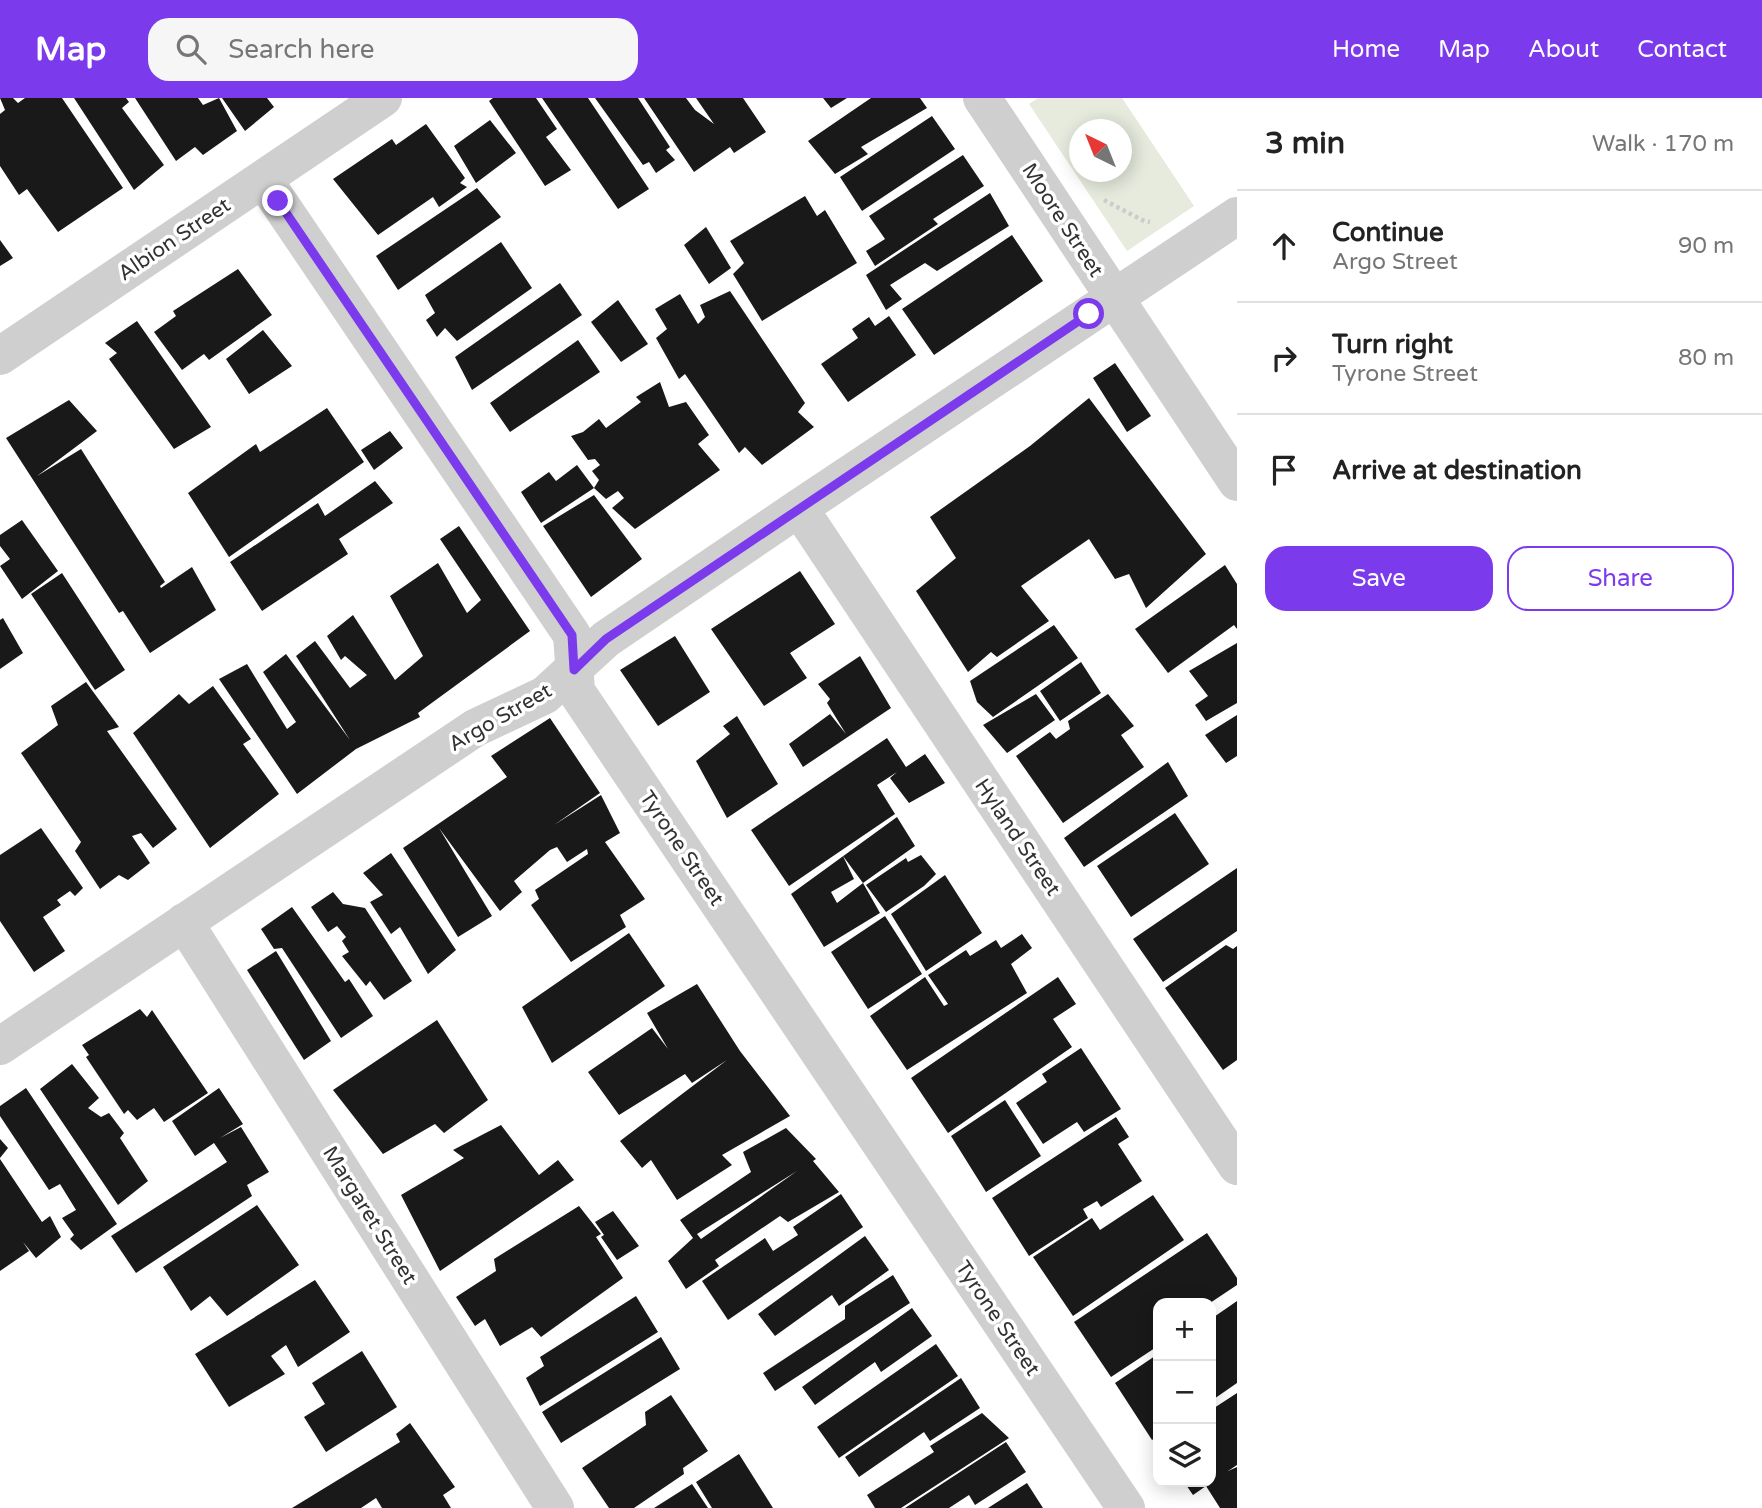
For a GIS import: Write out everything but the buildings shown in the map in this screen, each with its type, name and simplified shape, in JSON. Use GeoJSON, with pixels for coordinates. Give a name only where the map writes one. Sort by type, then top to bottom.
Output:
{"type":"FeatureCollection","features":[{"type":"Feature","properties":{"kind":"street","name":"Albion Street"},"geometry":{"type":"LineString","coordinates":[[0,356],[383,98]]}},
{"type":"Feature","properties":{"kind":"street","name":"Moore Street"},"geometry":{"type":"LineString","coordinates":[[982,98],[1237,482]]}},
{"type":"Feature","properties":{"kind":"street","name":"Tyrone Street"},"geometry":{"type":"LineString","coordinates":[[262,179],[572,635],[576,691],[1126,1508]]}},
{"type":"Feature","properties":{"kind":"street","name":"Argo Street"},"geometry":{"type":"LineString","coordinates":[[0,1046],[475,728],[545,695],[606,639],[1237,216]]}},
{"type":"Feature","properties":{"kind":"street","name":"Hyland Street"},"geometry":{"type":"LineString","coordinates":[[799,508],[1237,1166]]}},
{"type":"Feature","properties":{"kind":"street","name":"Margaret Street"},"geometry":{"type":"LineString","coordinates":[[184,922],[555,1508]]}},
{"type":"Feature","properties":{"kind":"path"},"geometry":{"type":"LineString","coordinates":[[1101,199],[1142,220],[1154,223]]}},
{"type":"Feature","properties":{"kind":"shaded area"},"geometry":{"type":"Polygon","coordinates":[[[1038,98],[1122,98],[1194,206],[1127,251],[1081,182],[1132,182],[1132,119],[1069,119],[1069,164],[1029,104],[1038,98]]]}},
{"type":"Feature","properties":{"kind":"route"},"geometry":{"type":"LineString","coordinates":[[278,201],[572,635],[574,670],[606,639],[1089,314]]}}]}
